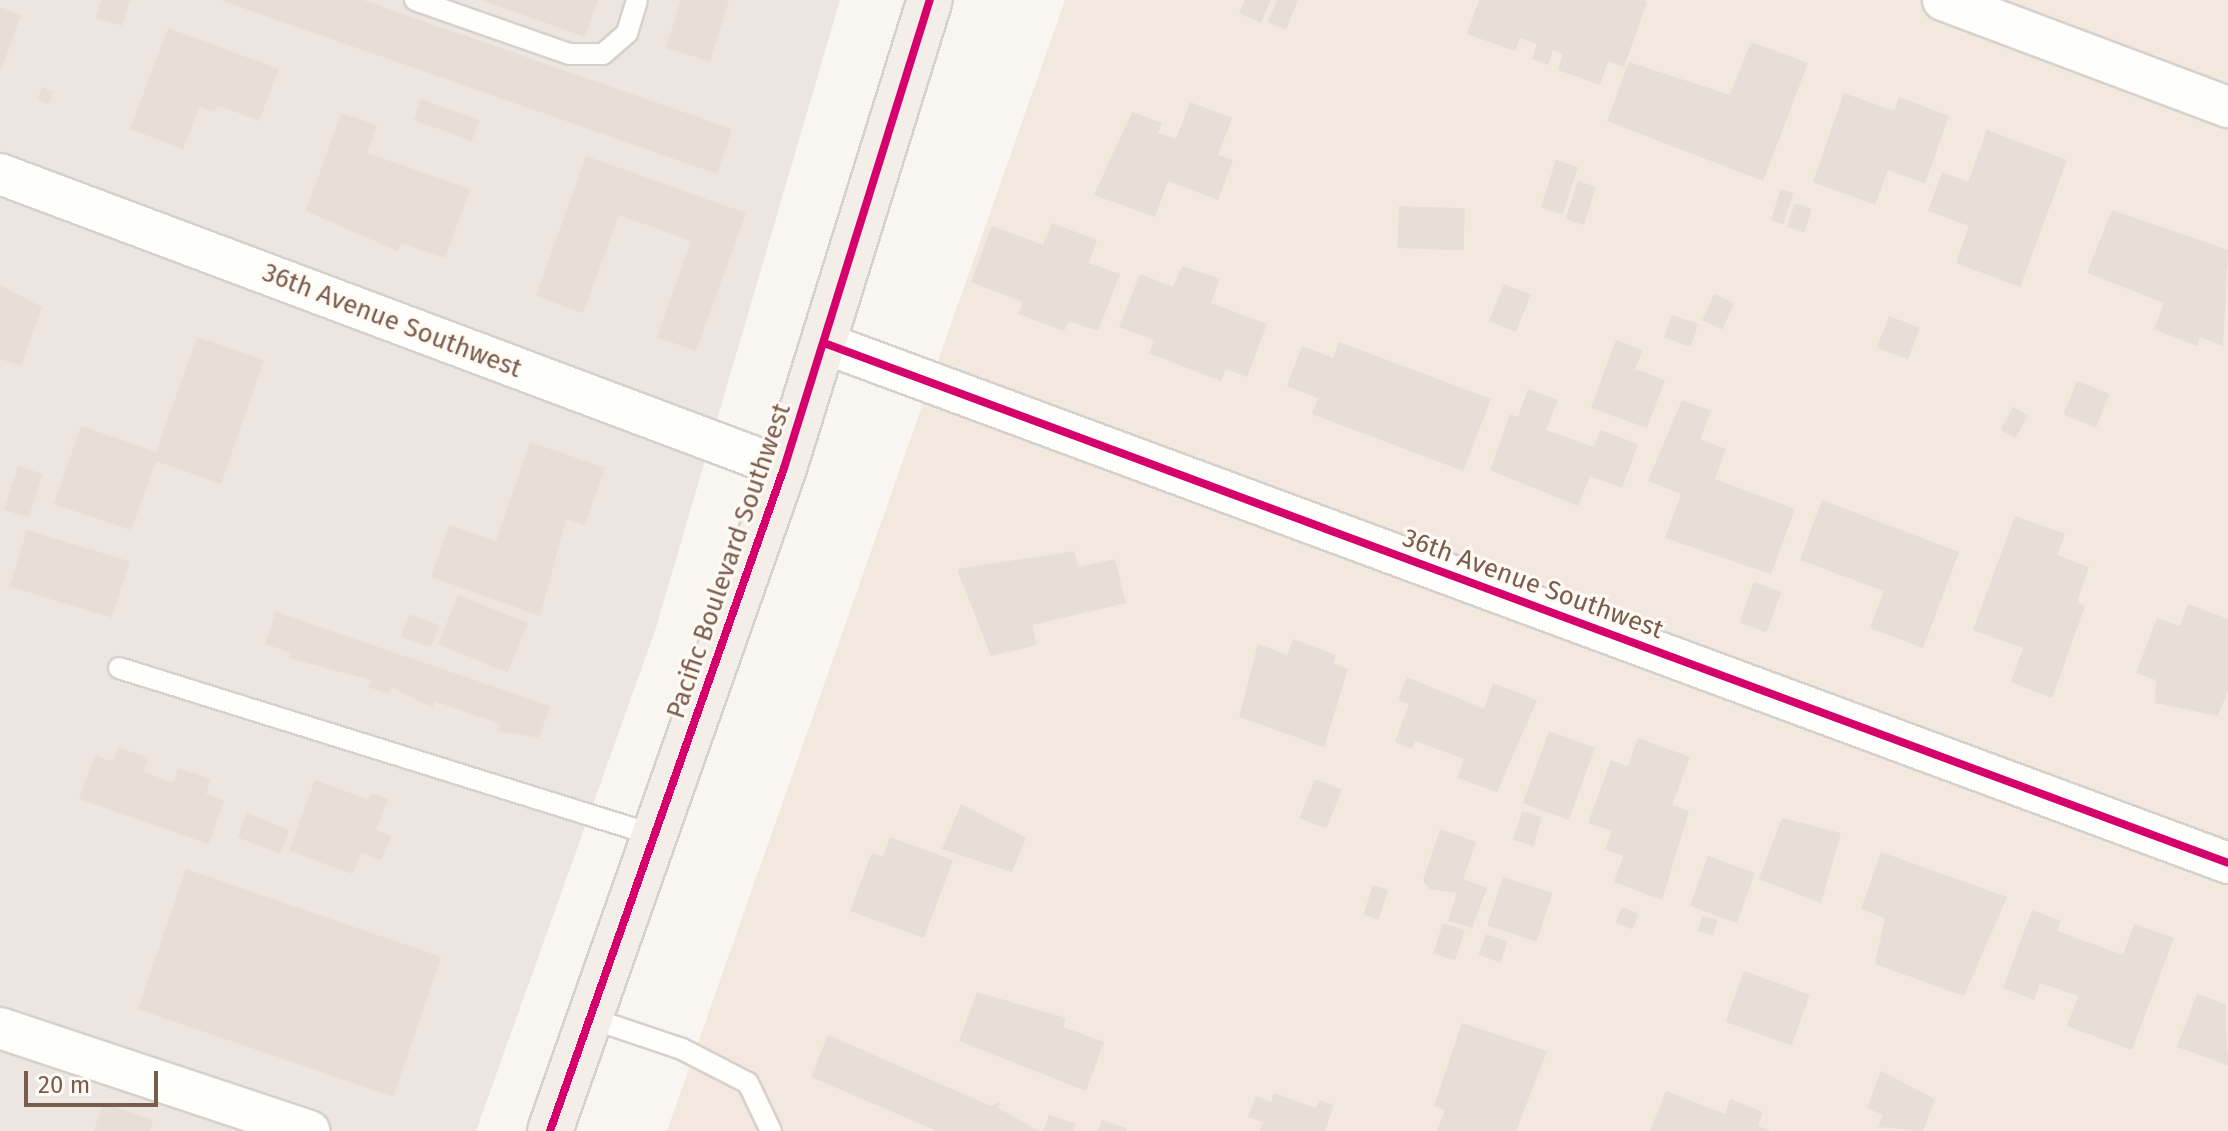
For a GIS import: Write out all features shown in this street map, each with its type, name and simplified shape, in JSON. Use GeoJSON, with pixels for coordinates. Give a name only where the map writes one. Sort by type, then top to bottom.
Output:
{"type":"FeatureCollection","features":[{"type":"Feature","properties":{"kind":"main road","name":"Pacific Boulevard Southwest"},"geometry":{"type":"LineString","coordinates":[[550,1131],[784,468],[930,0]]}},
{"type":"Feature","properties":{"kind":"street"},"geometry":{"type":"LineString","coordinates":[[1943,0],[2228,107]]}},
{"type":"Feature","properties":{"kind":"street","name":"36th Avenue Southwest"},"geometry":{"type":"LineString","coordinates":[[0,174],[784,468]]}},
{"type":"Feature","properties":{"kind":"street","name":"36th Avenue Southwest"},"geometry":{"type":"LineString","coordinates":[[824,343],[2228,863]]}},
{"type":"Feature","properties":{"kind":"street"},"geometry":{"type":"LineString","coordinates":[[0,1028],[309,1131]]}},
{"type":"Feature","properties":{"kind":"lane"},"geometry":{"type":"LineString","coordinates":[[415,0],[569,54],[603,54],[627,33],[637,0]]}},
{"type":"Feature","properties":{"kind":"lane"},"geometry":{"type":"LineString","coordinates":[[119,668],[654,835]]}},
{"type":"Feature","properties":{"kind":"lane"},"geometry":{"type":"LineString","coordinates":[[590,1018],[682,1049],[748,1083],[771,1131]]}},
{"type":"Feature","properties":{"kind":"shaded area"},"geometry":{"type":"Polygon","coordinates":[[[0,0],[840,0],[655,631],[476,1131],[0,1131],[0,0]]]}},
{"type":"Feature","properties":{"kind":"shaded area"},"geometry":{"type":"Polygon","coordinates":[[[1065,0],[2228,0],[2228,1131],[667,1131],[1065,0]]]}},
{"type":"Feature","properties":{"kind":"building"},"geometry":{"type":"Polygon","coordinates":[[[101,0],[130,0],[122,26],[96,18],[101,0]]]}},
{"type":"Feature","properties":{"kind":"building"},"geometry":{"type":"Polygon","coordinates":[[[220,0],[363,0],[732,129],[717,174],[220,0]]]}},
{"type":"Feature","properties":{"kind":"building"},"geometry":{"type":"Polygon","coordinates":[[[481,0],[598,0],[585,37],[481,0]]]}},
{"type":"Feature","properties":{"kind":"building"},"geometry":{"type":"Polygon","coordinates":[[[681,0],[729,0],[710,61],[666,48],[681,0]]]}},
{"type":"Feature","properties":{"kind":"building"},"geometry":{"type":"Polygon","coordinates":[[[1245,0],[1271,0],[1261,23],[1239,13],[1245,0]]]}},
{"type":"Feature","properties":{"kind":"building"},"geometry":{"type":"Polygon","coordinates":[[[1277,0],[1298,0],[1286,30],[1268,22],[1277,0]]]}},
{"type":"Feature","properties":{"kind":"building"},"geometry":{"type":"Polygon","coordinates":[[[1479,0],[1647,2],[1624,67],[1608,61],[1600,85],[1558,70],[1563,54],[1553,50],[1548,65],[1532,59],[1537,44],[1520,38],[1515,51],[1467,34],[1479,0]]]}},
{"type":"Feature","properties":{"kind":"building"},"geometry":{"type":"Polygon","coordinates":[[[0,7],[21,15],[0,73],[0,7]]]}},
{"type":"Feature","properties":{"kind":"building"},"geometry":{"type":"Polygon","coordinates":[[[168,28],[279,69],[259,121],[217,105],[215,112],[199,107],[183,149],[130,129],[168,28]]]}},
{"type":"Feature","properties":{"kind":"building"},"geometry":{"type":"Polygon","coordinates":[[[1751,42],[1808,63],[1763,181],[1607,121],[1629,62],[1730,95],[1751,42]]]}},
{"type":"Feature","properties":{"kind":"building"},"geometry":{"type":"Polygon","coordinates":[[[42,87],[53,91],[48,104],[37,100],[42,87]]]}},
{"type":"Feature","properties":{"kind":"building"},"geometry":{"type":"Polygon","coordinates":[[[1844,93],[1894,111],[1899,97],[1949,116],[1925,183],[1888,170],[1875,205],[1813,182],[1844,93]]]}},
{"type":"Feature","properties":{"kind":"building"},"geometry":{"type":"Polygon","coordinates":[[[421,99],[479,120],[472,141],[413,120],[421,99]]]}},
{"type":"Feature","properties":{"kind":"building"},"geometry":{"type":"Polygon","coordinates":[[[1190,102],[1232,118],[1218,155],[1233,160],[1218,200],[1168,181],[1155,217],[1094,195],[1132,112],[1162,123],[1158,133],[1176,139],[1190,102]]]}},
{"type":"Feature","properties":{"kind":"building"},"geometry":{"type":"Polygon","coordinates":[[[341,113],[377,125],[367,153],[470,189],[445,258],[401,243],[398,251],[306,211],[341,113]]]}},
{"type":"Feature","properties":{"kind":"building"},"geometry":{"type":"Polygon","coordinates":[[[1987,130],[2067,160],[2020,287],[1956,263],[1969,226],[1928,211],[1942,172],[1968,182],[1987,130]]]}},
{"type":"Feature","properties":{"kind":"building"},"geometry":{"type":"Polygon","coordinates":[[[586,156],[746,213],[696,351],[657,337],[691,241],[619,215],[583,313],[536,296],[586,156]]]}},
{"type":"Feature","properties":{"kind":"building"},"geometry":{"type":"Polygon","coordinates":[[[1556,160],[1578,167],[1562,215],[1541,208],[1556,160]]]}},
{"type":"Feature","properties":{"kind":"building"},"geometry":{"type":"Polygon","coordinates":[[[1578,181],[1596,187],[1584,225],[1566,219],[1578,181]]]}},
{"type":"Feature","properties":{"kind":"building"},"geometry":{"type":"Polygon","coordinates":[[[1781,189],[1793,193],[1783,224],[1771,220],[1781,189]]]}},
{"type":"Feature","properties":{"kind":"building"},"geometry":{"type":"Polygon","coordinates":[[[1795,203],[1812,209],[1804,232],[1787,227],[1795,203]]]}},
{"type":"Feature","properties":{"kind":"building"},"geometry":{"type":"Polygon","coordinates":[[[1399,206],[1465,208],[1463,250],[1398,248],[1399,206]]]}},
{"type":"Feature","properties":{"kind":"building"},"geometry":{"type":"Polygon","coordinates":[[[2112,210],[2228,250],[2223,346],[2200,337],[2197,346],[2154,329],[2164,303],[2087,273],[2112,210]]]}},
{"type":"Feature","properties":{"kind":"building"},"geometry":{"type":"Polygon","coordinates":[[[1052,223],[1097,240],[1089,263],[1120,274],[1098,331],[1069,321],[1064,331],[1018,314],[1023,302],[971,282],[992,226],[1043,245],[1052,223]]]}},
{"type":"Feature","properties":{"kind":"building"},"geometry":{"type":"Polygon","coordinates":[[[1182,266],[1220,279],[1211,303],[1267,324],[1247,377],[1226,369],[1221,381],[1149,353],[1154,340],[1119,327],[1140,274],[1173,287],[1182,266]]]}},
{"type":"Feature","properties":{"kind":"building"},"geometry":{"type":"Polygon","coordinates":[[[1504,284],[1531,295],[1516,332],[1489,321],[1504,284]]]}},
{"type":"Feature","properties":{"kind":"building"},"geometry":{"type":"Polygon","coordinates":[[[0,285],[42,307],[21,366],[0,359],[0,285]]]}},
{"type":"Feature","properties":{"kind":"building"},"geometry":{"type":"Polygon","coordinates":[[[1714,294],[1734,303],[1722,329],[1702,320],[1714,294]]]}},
{"type":"Feature","properties":{"kind":"building"},"geometry":{"type":"Polygon","coordinates":[[[1672,315],[1698,324],[1691,347],[1664,338],[1672,315]]]}},
{"type":"Feature","properties":{"kind":"building"},"geometry":{"type":"Polygon","coordinates":[[[1889,316],[1920,328],[1908,360],[1877,348],[1889,316]]]}},
{"type":"Feature","properties":{"kind":"building"},"geometry":{"type":"Polygon","coordinates":[[[197,337],[264,360],[221,484],[156,461],[131,530],[54,504],[81,426],[156,452],[197,337]]]}},
{"type":"Feature","properties":{"kind":"building"},"geometry":{"type":"Polygon","coordinates":[[[1616,340],[1643,350],[1635,369],[1665,380],[1647,428],[1591,408],[1616,340]]]}},
{"type":"Feature","properties":{"kind":"building"},"geometry":{"type":"Polygon","coordinates":[[[1339,342],[1491,399],[1463,471],[1312,414],[1318,398],[1287,386],[1302,346],[1333,358],[1339,342]]]}},
{"type":"Feature","properties":{"kind":"building"},"geometry":{"type":"Polygon","coordinates":[[[2077,381],[2109,394],[2096,427],[2064,414],[2077,381]]]}},
{"type":"Feature","properties":{"kind":"building"},"geometry":{"type":"Polygon","coordinates":[[[1528,389],[1558,400],[1546,430],[1594,447],[1600,430],[1638,444],[1622,488],[1590,476],[1578,506],[1490,470],[1510,414],[1518,417],[1528,389]]]}},
{"type":"Feature","properties":{"kind":"building"},"geometry":{"type":"Polygon","coordinates":[[[1682,400],[1711,411],[1700,439],[1726,449],[1715,479],[1795,509],[1771,574],[1665,538],[1681,494],[1648,481],[1682,400]]]}},
{"type":"Feature","properties":{"kind":"building"},"geometry":{"type":"Polygon","coordinates":[[[2013,407],[2028,415],[2016,438],[2001,430],[2013,407]]]}},
{"type":"Feature","properties":{"kind":"building"},"geometry":{"type":"Polygon","coordinates":[[[530,442],[605,468],[585,525],[566,519],[540,616],[431,577],[449,525],[496,541],[530,442]]]}},
{"type":"Feature","properties":{"kind":"building"},"geometry":{"type":"Polygon","coordinates":[[[18,466],[43,474],[29,518],[4,510],[18,466]]]}},
{"type":"Feature","properties":{"kind":"building"},"geometry":{"type":"Polygon","coordinates":[[[1822,500],[1959,552],[1923,648],[1870,628],[1884,591],[1800,560],[1822,500]]]}},
{"type":"Feature","properties":{"kind":"building"},"geometry":{"type":"Polygon","coordinates":[[[2015,516],[2065,534],[2057,555],[2089,567],[2077,602],[2085,606],[2052,698],[2011,682],[2023,648],[1973,630],[2015,516]]]}},
{"type":"Feature","properties":{"kind":"building"},"geometry":{"type":"Polygon","coordinates":[[[27,530],[129,561],[112,618],[10,586],[27,530]]]}},
{"type":"Feature","properties":{"kind":"building"},"geometry":{"type":"Polygon","coordinates":[[[1074,551],[1078,567],[1115,559],[1126,603],[1032,625],[1037,645],[991,656],[957,569],[1074,551]]]}},
{"type":"Feature","properties":{"kind":"building"},"geometry":{"type":"Polygon","coordinates":[[[1754,582],[1781,592],[1767,632],[1739,622],[1754,582]]]}},
{"type":"Feature","properties":{"kind":"building"},"geometry":{"type":"Polygon","coordinates":[[[458,595],[528,623],[508,672],[438,644],[458,595]]]}},
{"type":"Feature","properties":{"kind":"building"},"geometry":{"type":"Polygon","coordinates":[[[2188,604],[2228,619],[2228,690],[2218,716],[2155,703],[2156,680],[2136,673],[2157,618],[2180,626],[2188,604]]]}},
{"type":"Feature","properties":{"kind":"building"},"geometry":{"type":"Polygon","coordinates":[[[276,612],[550,706],[539,738],[499,731],[500,724],[434,701],[433,708],[391,687],[389,694],[368,687],[371,680],[289,658],[291,652],[265,644],[276,612]]]}},
{"type":"Feature","properties":{"kind":"building"},"geometry":{"type":"Polygon","coordinates":[[[409,614],[439,625],[431,647],[401,637],[409,614]]]}},
{"type":"Feature","properties":{"kind":"building"},"geometry":{"type":"Polygon","coordinates":[[[1293,639],[1336,655],[1333,663],[1348,669],[1324,747],[1239,717],[1258,644],[1287,655],[1293,639]]]}},
{"type":"Feature","properties":{"kind":"building"},"geometry":{"type":"Polygon","coordinates":[[[1407,677],[1484,709],[1493,683],[1537,700],[1497,792],[1457,778],[1464,759],[1415,741],[1412,749],[1395,742],[1409,704],[1398,700],[1407,677]]]}},
{"type":"Feature","properties":{"kind":"building"},"geometry":{"type":"Polygon","coordinates":[[[1549,731],[1595,748],[1569,820],[1523,803],[1549,731]]]}},
{"type":"Feature","properties":{"kind":"building"},"geometry":{"type":"Polygon","coordinates":[[[1638,738],[1690,757],[1672,805],[1689,811],[1662,900],[1614,882],[1623,856],[1605,849],[1612,831],[1588,823],[1611,760],[1628,766],[1638,738]]]}},
{"type":"Feature","properties":{"kind":"building"},"geometry":{"type":"Polygon","coordinates":[[[118,747],[149,758],[143,772],[174,783],[178,768],[211,779],[206,794],[224,800],[209,844],[79,799],[95,755],[113,762],[118,747]]]}},
{"type":"Feature","properties":{"kind":"building"},"geometry":{"type":"Polygon","coordinates":[[[1315,779],[1342,790],[1326,829],[1299,818],[1315,779]]]}},
{"type":"Feature","properties":{"kind":"building"},"geometry":{"type":"Polygon","coordinates":[[[315,780],[369,800],[371,793],[388,799],[376,830],[391,836],[381,860],[361,853],[353,874],[289,851],[315,780]]]}},
{"type":"Feature","properties":{"kind":"building"},"geometry":{"type":"Polygon","coordinates":[[[961,804],[1026,838],[1012,872],[942,849],[961,804]]]}},
{"type":"Feature","properties":{"kind":"building"},"geometry":{"type":"Polygon","coordinates":[[[1522,811],[1542,817],[1533,846],[1513,840],[1522,811]]]}},
{"type":"Feature","properties":{"kind":"building"},"geometry":{"type":"Polygon","coordinates":[[[247,813],[290,830],[280,854],[237,837],[247,813]]]}},
{"type":"Feature","properties":{"kind":"building"},"geometry":{"type":"Polygon","coordinates":[[[1782,818],[1841,833],[1821,903],[1759,879],[1782,818]]]}},
{"type":"Feature","properties":{"kind":"building"},"geometry":{"type":"Polygon","coordinates":[[[1440,829],[1476,842],[1463,879],[1487,888],[1472,928],[1448,921],[1457,893],[1429,889],[1423,880],[1440,829]]]}},
{"type":"Feature","properties":{"kind":"building"},"geometry":{"type":"Polygon","coordinates":[[[890,837],[953,860],[924,938],[850,911],[872,853],[883,857],[890,837]]]}},
{"type":"Feature","properties":{"kind":"building"},"geometry":{"type":"Polygon","coordinates":[[[1881,852],[2007,897],[1964,996],[1875,964],[1885,918],[1861,909],[1881,852]]]}},
{"type":"Feature","properties":{"kind":"building"},"geometry":{"type":"Polygon","coordinates":[[[1708,856],[1755,873],[1737,923],[1690,906],[1708,856]]]}},
{"type":"Feature","properties":{"kind":"building"},"geometry":{"type":"Polygon","coordinates":[[[186,869],[441,957],[393,1097],[138,1009],[186,869]]]}},
{"type":"Feature","properties":{"kind":"building"},"geometry":{"type":"Polygon","coordinates":[[[1503,877],[1552,893],[1537,942],[1487,926],[1503,877]]]}},
{"type":"Feature","properties":{"kind":"building"},"geometry":{"type":"Polygon","coordinates":[[[1373,885],[1388,890],[1379,919],[1363,914],[1373,885]]]}},
{"type":"Feature","properties":{"kind":"building"},"geometry":{"type":"Polygon","coordinates":[[[1622,907],[1639,914],[1632,930],[1616,923],[1622,907]]]}},
{"type":"Feature","properties":{"kind":"building"},"geometry":{"type":"Polygon","coordinates":[[[2032,910],[2061,921],[2057,931],[2123,955],[2134,924],[2174,938],[2132,1050],[2067,1026],[2078,996],[2040,983],[2034,1000],[2003,988],[2032,910]]]}},
{"type":"Feature","properties":{"kind":"building"},"geometry":{"type":"Polygon","coordinates":[[[1702,916],[1718,920],[1714,935],[1698,932],[1702,916]]]}},
{"type":"Feature","properties":{"kind":"building"},"geometry":{"type":"Polygon","coordinates":[[[1443,923],[1465,930],[1455,961],[1433,953],[1443,923]]]}},
{"type":"Feature","properties":{"kind":"building"},"geometry":{"type":"Polygon","coordinates":[[[1486,934],[1508,942],[1500,963],[1478,955],[1486,934]]]}},
{"type":"Feature","properties":{"kind":"building"},"geometry":{"type":"Polygon","coordinates":[[[1744,971],[1810,995],[1791,1046],[1726,1022],[1744,971]]]}},
{"type":"Feature","properties":{"kind":"building"},"geometry":{"type":"Polygon","coordinates":[[[977,992],[1066,1018],[1063,1027],[1104,1042],[1086,1091],[959,1041],[977,992]]]}},
{"type":"Feature","properties":{"kind":"building"},"geometry":{"type":"Polygon","coordinates":[[[2197,994],[2225,1004],[2228,1065],[2177,1047],[2197,994]]]}},
{"type":"Feature","properties":{"kind":"building"},"geometry":{"type":"Polygon","coordinates":[[[1462,1023],[1547,1051],[1516,1131],[1437,1131],[1445,1110],[1434,1106],[1462,1023]]]}},
{"type":"Feature","properties":{"kind":"building"},"geometry":{"type":"Polygon","coordinates":[[[828,1035],[991,1106],[1001,1101],[998,1108],[1039,1131],[937,1131],[811,1077],[828,1035]]]}},
{"type":"Feature","properties":{"kind":"building"},"geometry":{"type":"Polygon","coordinates":[[[1881,1071],[1935,1099],[1923,1131],[1878,1127],[1883,1115],[1867,1108],[1881,1071]]]}},
{"type":"Feature","properties":{"kind":"building"},"geometry":{"type":"Polygon","coordinates":[[[1666,1091],[1725,1114],[1730,1099],[1763,1112],[1758,1126],[1772,1131],[1650,1131],[1666,1091]]]}},
{"type":"Feature","properties":{"kind":"building"},"geometry":{"type":"Polygon","coordinates":[[[1274,1093],[1316,1108],[1319,1100],[1334,1105],[1325,1131],[1260,1131],[1263,1122],[1248,1117],[1256,1096],[1271,1102],[1274,1093]]]}},
{"type":"Feature","properties":{"kind":"building"},"geometry":{"type":"Polygon","coordinates":[[[103,1103],[153,1120],[150,1131],[94,1131],[103,1103]]]}},
{"type":"Feature","properties":{"kind":"building"},"geometry":{"type":"Polygon","coordinates":[[[1049,1115],[1076,1124],[1073,1131],[1043,1131],[1049,1115]]]}},
{"type":"Feature","properties":{"kind":"building"},"geometry":{"type":"Polygon","coordinates":[[[1102,1120],[1126,1128],[1126,1131],[1098,1131],[1102,1120]]]}},
{"type":"Feature","properties":{"kind":"cycle path"},"geometry":{"type":"LineString","coordinates":[[550,1131],[784,468],[930,0]]}},
{"type":"Feature","properties":{"kind":"cycle path"},"geometry":{"type":"LineString","coordinates":[[824,343],[2228,863]]}}]}
